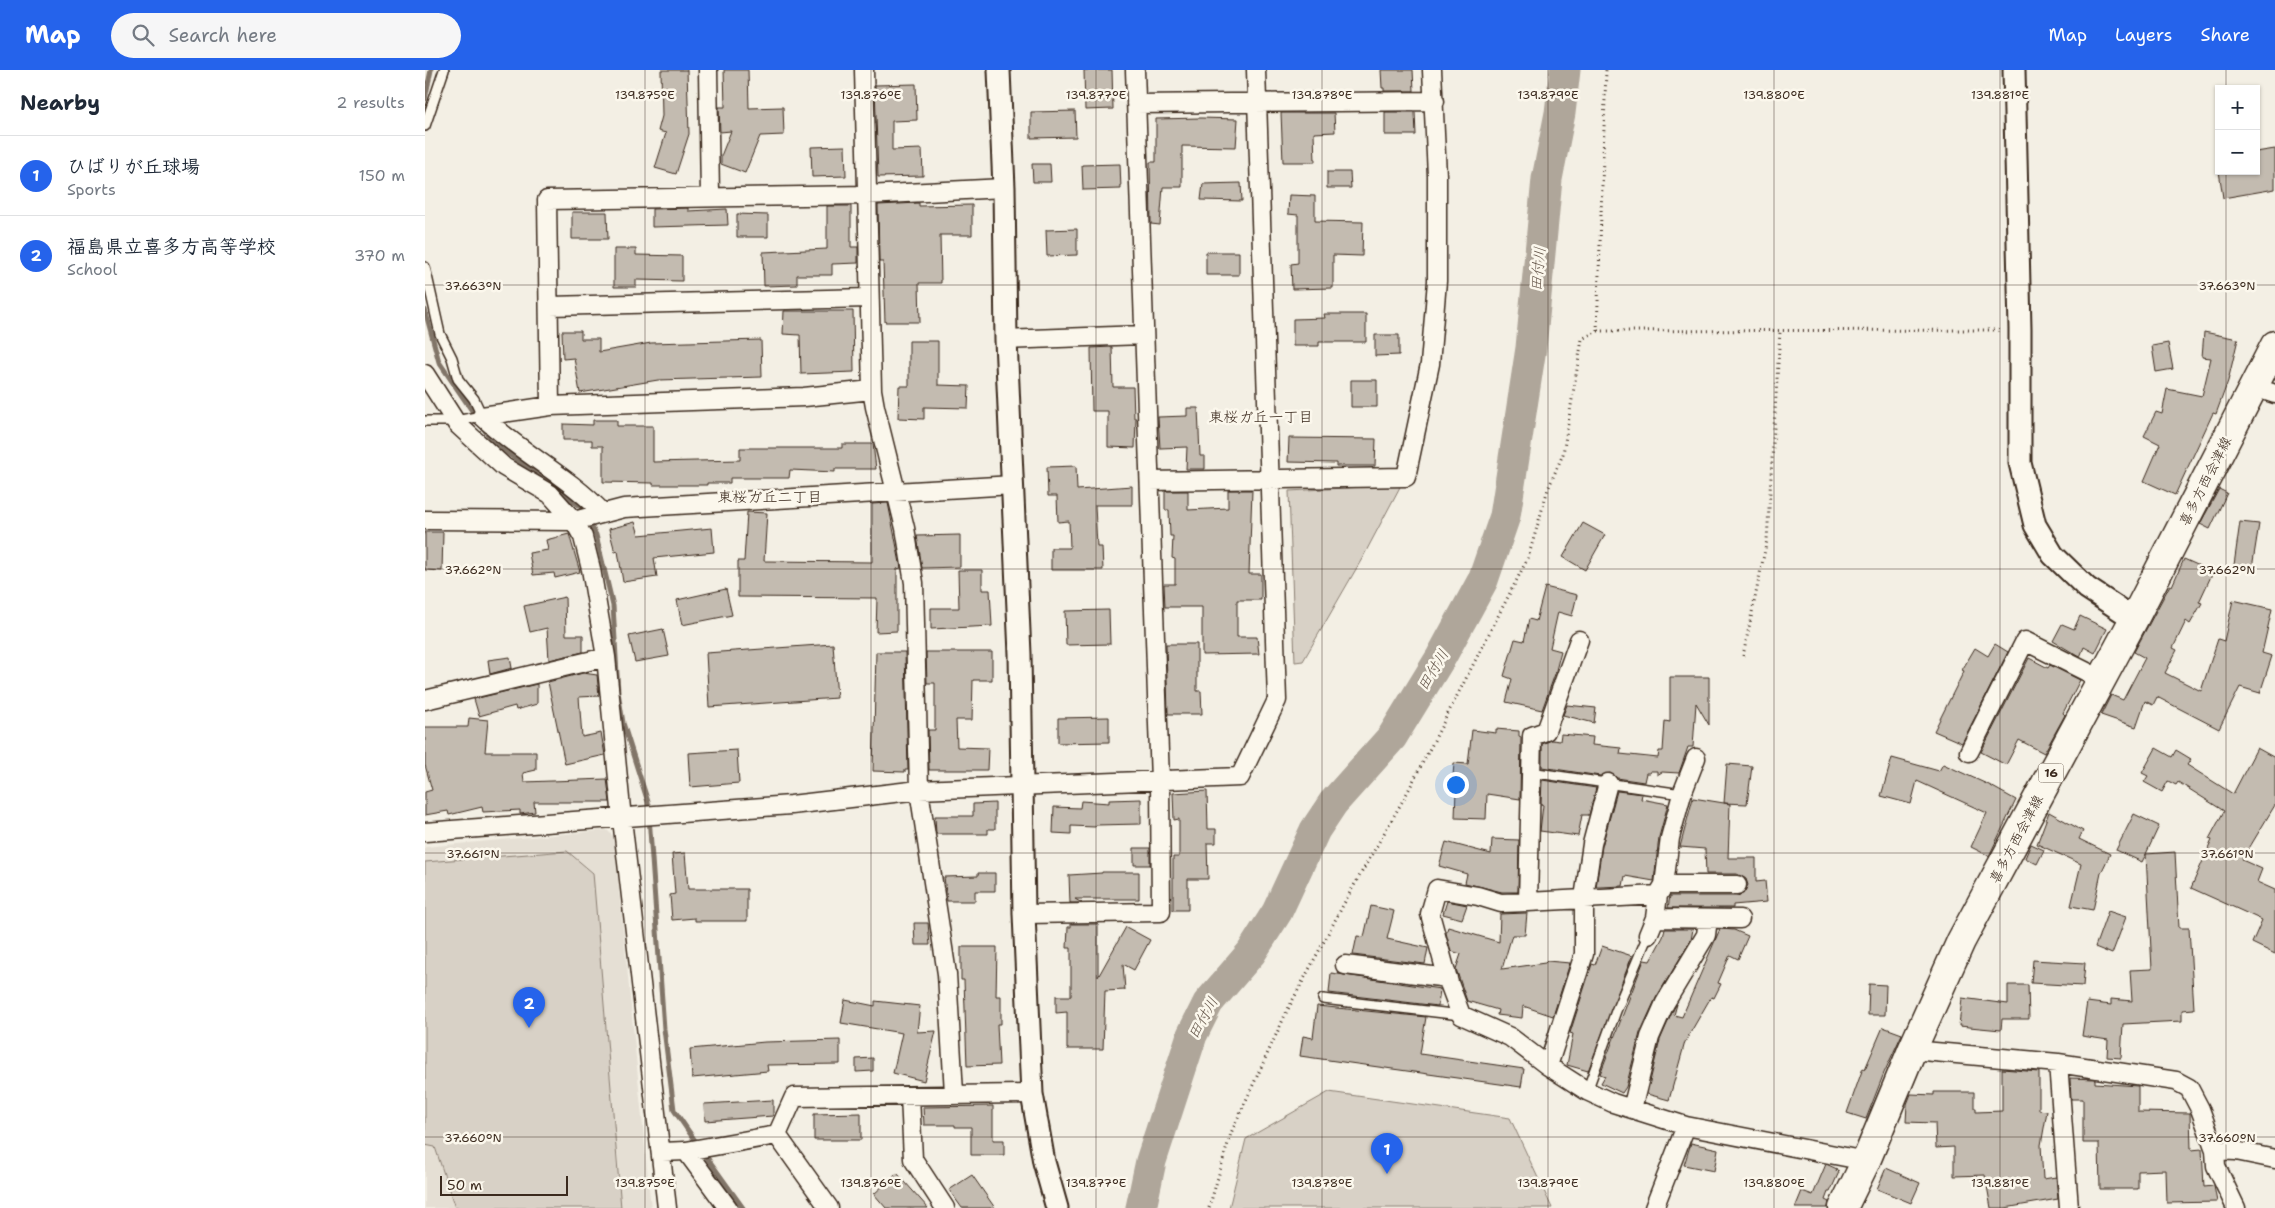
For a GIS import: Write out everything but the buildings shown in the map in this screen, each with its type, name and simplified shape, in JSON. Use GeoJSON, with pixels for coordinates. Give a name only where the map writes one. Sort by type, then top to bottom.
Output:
{"type":"FeatureCollection","features":[{"type":"Feature","properties":{"kind":"main road","name":"喜多方西会津線"},"geometry":{"type":"LineString","coordinates":[[1843,1208],[1866,1161],[1912,1050],[1961,941],[2134,619],[2265,390],[2275,345]]}},
{"type":"Feature","properties":{"kind":"street"},"geometry":{"type":"LineString","coordinates":[[708,70],[709,196]]}},
{"type":"Feature","properties":{"kind":"street"},"geometry":{"type":"LineString","coordinates":[[864,70],[872,390],[897,493],[914,583],[919,790],[947,974],[954,1093]]}},
{"type":"Feature","properties":{"kind":"street"},"geometry":{"type":"LineString","coordinates":[[999,70],[1004,188],[1006,340],[1023,787],[1024,914],[1032,1094],[1044,1162],[1057,1208]]}},
{"type":"Feature","properties":{"kind":"street"},"geometry":{"type":"LineString","coordinates":[[1024,914],[1161,912],[1160,781],[1135,70]]}},
{"type":"Feature","properties":{"kind":"street"},"geometry":{"type":"LineString","coordinates":[[425,832],[622,819],[791,805],[919,790],[1239,777],[1277,700],[1256,70]]}},
{"type":"Feature","properties":{"kind":"street"},"geometry":{"type":"LineString","coordinates":[[1150,481],[1406,477],[1430,364],[1437,281],[1435,101],[1432,70]]}},
{"type":"Feature","properties":{"kind":"street"},"geometry":{"type":"LineString","coordinates":[[2014,70],[2020,330],[2020,463],[2035,526],[2053,555],[2087,588],[2134,619]]}},
{"type":"Feature","properties":{"kind":"street"},"geometry":{"type":"LineString","coordinates":[[1136,104],[1435,101]]}},
{"type":"Feature","properties":{"kind":"street"},"geometry":{"type":"LineString","coordinates":[[550,406],[547,200],[867,195],[1004,188]]}},
{"type":"Feature","properties":{"kind":"street"},"geometry":{"type":"LineString","coordinates":[[550,306],[869,298]]}},
{"type":"Feature","properties":{"kind":"street"},"geometry":{"type":"LineString","coordinates":[[1006,340],[1143,335]]}},
{"type":"Feature","properties":{"kind":"street"},"geometry":{"type":"LineString","coordinates":[[425,374],[455,421],[504,467],[550,494],[575,521],[583,537],[591,569],[606,657],[622,819],[667,1208]]}},
{"type":"Feature","properties":{"kind":"street"},"geometry":{"type":"LineString","coordinates":[[482,416],[550,406],[804,397],[872,390]]}},
{"type":"Feature","properties":{"kind":"street"},"geometry":{"type":"LineString","coordinates":[[482,416],[499,432],[568,481],[603,513]]}},
{"type":"Feature","properties":{"kind":"street"},"geometry":{"type":"LineString","coordinates":[[425,520],[575,521],[624,508],[1013,485]]}},
{"type":"Feature","properties":{"kind":"street"},"geometry":{"type":"LineString","coordinates":[[1528,902],[1532,736],[1545,731],[1579,640]]}},
{"type":"Feature","properties":{"kind":"street"},"geometry":{"type":"LineString","coordinates":[[1969,752],[2025,641],[2101,679]]}},
{"type":"Feature","properties":{"kind":"street"},"geometry":{"type":"LineString","coordinates":[[425,700],[606,657]]}},
{"type":"Feature","properties":{"kind":"street"},"geometry":{"type":"LineString","coordinates":[[1648,935],[1655,918],[1669,838],[1682,794],[1696,758]]}},
{"type":"Feature","properties":{"kind":"street"},"geometry":{"type":"LineString","coordinates":[[1548,1066],[1584,954],[1584,898],[1592,844],[1608,783]]}},
{"type":"Feature","properties":{"kind":"street"},"geometry":{"type":"LineString","coordinates":[[1737,884],[1584,898],[1501,903],[1478,896],[1437,889],[1430,914],[1448,978],[1461,1015],[1510,1036],[1548,1066],[1587,1090],[1613,1103],[1686,1126],[1866,1161]]}},
{"type":"Feature","properties":{"kind":"street"},"geometry":{"type":"LineString","coordinates":[[1655,918],[1740,919]]}},
{"type":"Feature","properties":{"kind":"street"},"geometry":{"type":"LineString","coordinates":[[1632,1109],[1650,1037],[1665,1003],[1706,935],[1708,919]]}},
{"type":"Feature","properties":{"kind":"street"},"geometry":{"type":"LineString","coordinates":[[1345,965],[1448,978]]}},
{"type":"Feature","properties":{"kind":"street"},"geometry":{"type":"LineString","coordinates":[[1912,1050],[2058,1063],[2176,1081],[2189,1088],[2215,1150],[2216,1166],[2236,1208]]}},
{"type":"Feature","properties":{"kind":"street"},"geometry":{"type":"LineString","coordinates":[[2058,1063],[2069,1208]]}},
{"type":"Feature","properties":{"kind":"street"},"geometry":{"type":"LineString","coordinates":[[777,1135],[794,1097],[910,1096],[954,1093],[1032,1094]]}},
{"type":"Feature","properties":{"kind":"street"},"geometry":{"type":"LineString","coordinates":[[910,1096],[913,1159],[945,1208]]}},
{"type":"Feature","properties":{"kind":"street"},"geometry":{"type":"LineString","coordinates":[[1654,1208],[1686,1126]]}},
{"type":"Feature","properties":{"kind":"street"},"geometry":{"type":"LineString","coordinates":[[662,1152],[686,1151],[777,1135]]}},
{"type":"Feature","properties":{"kind":"street"},"geometry":{"type":"LineString","coordinates":[[777,1135],[829,1208]]}},
{"type":"Feature","properties":{"kind":"street"},"geometry":{"type":"LineString","coordinates":[[2215,1150],[2236,1151],[2275,1159]]}},
{"type":"Feature","properties":{"kind":"street"},"geometry":{"type":"LineString","coordinates":[[686,1151],[728,1208]]}},
{"type":"Feature","properties":{"kind":"lane"},"geometry":{"type":"LineString","coordinates":[[425,126],[444,70]]}},
{"type":"Feature","properties":{"kind":"lane"},"geometry":{"type":"LineString","coordinates":[[425,267],[440,334],[452,358],[458,379],[473,399],[482,416],[455,421],[425,422]]}},
{"type":"Feature","properties":{"kind":"lane"},"geometry":{"type":"LineString","coordinates":[[1530,772],[1682,794]]}},
{"type":"Feature","properties":{"kind":"lane"},"geometry":{"type":"LineString","coordinates":[[1587,1090],[1616,1011],[1648,935]]}},
{"type":"Feature","properties":{"kind":"lane"},"geometry":{"type":"LineString","coordinates":[[1323,999],[1461,1015]]}},
{"type":"Feature","properties":{"kind":"path"},"geometry":{"type":"LineString","coordinates":[[1597,331],[1606,70]]}},
{"type":"Feature","properties":{"kind":"path"},"geometry":{"type":"LineString","coordinates":[[1209,1208],[1231,1132],[1287,1011],[1348,896],[1411,786],[1528,558],[1549,489],[1563,454],[1582,339],[1597,331],[2020,330]]}},
{"type":"Feature","properties":{"kind":"path"},"geometry":{"type":"LineString","coordinates":[[1743,656],[1767,540],[1780,332]]}},
{"type":"Feature","properties":{"kind":"shaded area"},"geometry":{"type":"Polygon","coordinates":[[[1401,485],[1363,557],[1303,661],[1295,662],[1289,491],[1401,485]]]}},
{"type":"Feature","properties":{"kind":"shaded area"},"geometry":{"type":"Polygon","coordinates":[[[607,830],[614,837],[651,1208],[425,1208],[425,847],[607,830]]]}},
{"type":"Feature","properties":{"kind":"shaded area"},"geometry":{"type":"Polygon","coordinates":[[[567,851],[593,873],[621,1208],[455,1208],[435,1147],[425,1145],[425,862],[567,851]]]}},
{"type":"Feature","properties":{"kind":"shaded area"},"geometry":{"type":"Polygon","coordinates":[[[1329,1092],[1510,1118],[1552,1208],[1229,1208],[1246,1139],[1329,1092]]]}},
{"type":"Feature","properties":{"kind":"waterway"},"geometry":{"type":"LineString","coordinates":[[425,99],[431,70]]}},
{"type":"Feature","properties":{"kind":"waterway","name":"田付川"},"geometry":{"type":"LineString","coordinates":[[1141,1208],[1151,1161],[1192,1035],[1208,1003],[1251,953],[1277,912],[1315,830],[1333,803],[1392,737],[1441,657],[1483,580],[1505,516],[1531,348],[1547,179],[1560,113],[1565,70]]}},
{"type":"Feature","properties":{"kind":"waterway"},"geometry":{"type":"LineString","coordinates":[[425,310],[439,362],[477,418]]}},
{"type":"Feature","properties":{"kind":"waterway"},"geometry":{"type":"LineString","coordinates":[[481,425],[494,443],[580,506],[596,535],[613,606],[618,692],[623,723],[648,802],[664,1029],[674,1110],[698,1145]]}},
{"type":"Feature","properties":{"kind":"waterway"},"geometry":{"type":"LineString","coordinates":[[703,1152],[743,1208]]}},
{"type":"Feature","properties":{"kind":"place","name":"福島県立喜多方高等学校"},"geometry":{"type":"Point","coordinates":[529,1028]}},
{"type":"Feature","properties":{"kind":"place","name":"ひばりが丘球場"},"geometry":{"type":"Point","coordinates":[1387,1174]}},
{"type":"Feature","properties":{"kind":"district","name":"東桜ガ丘一丁目"},"geometry":{"type":"Point","coordinates":[1261,417]}},
{"type":"Feature","properties":{"kind":"district","name":"東桜ガ丘二丁目"},"geometry":{"type":"Point","coordinates":[770,497]}}]}
